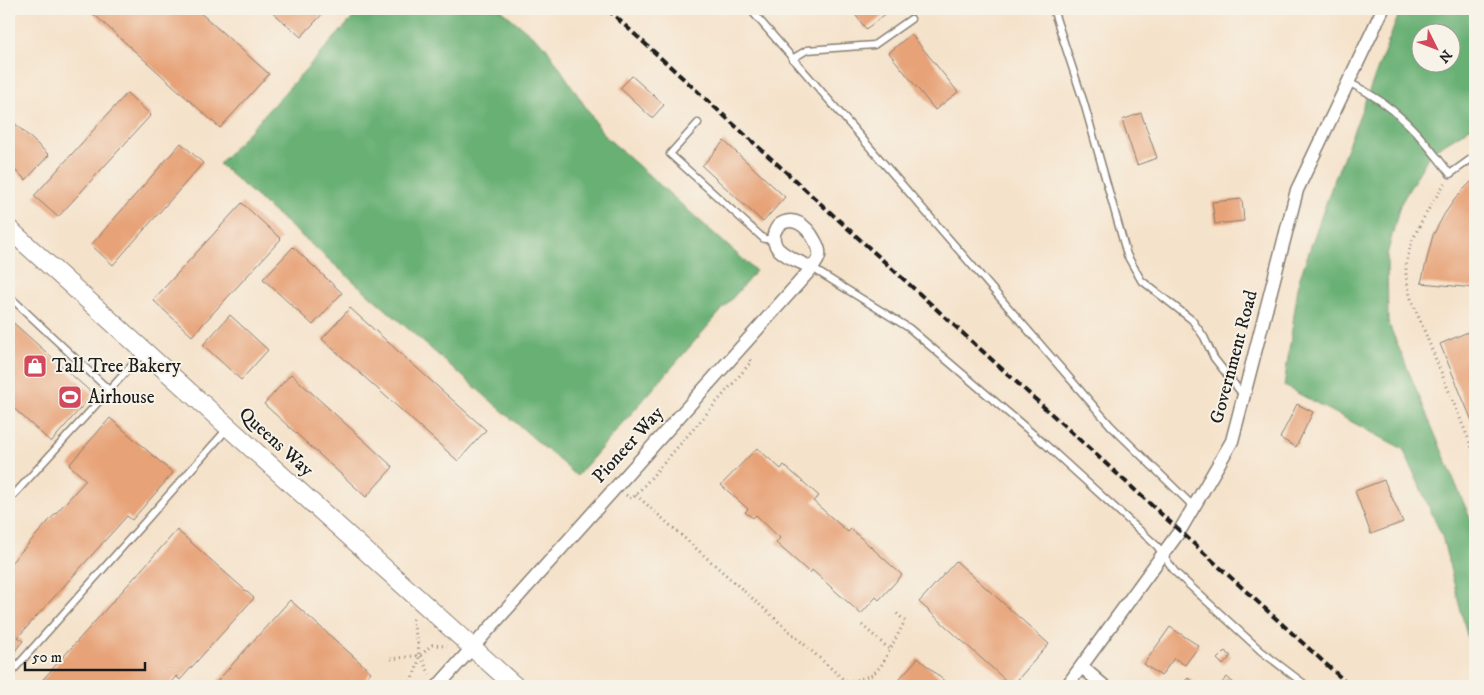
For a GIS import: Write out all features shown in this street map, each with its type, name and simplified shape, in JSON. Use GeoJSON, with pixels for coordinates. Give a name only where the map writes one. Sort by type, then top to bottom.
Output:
{"type":"FeatureCollection","features":[{"type":"Feature","properties":{"kind":"street","name":"Government Road"},"geometry":{"type":"LineString","coordinates":[[1068,686],[1164,555],[1232,441],[1297,190],[1350,83],[1383,9]]}},
{"type":"Feature","properties":{"kind":"street","name":"Pioneer Way"},"geometry":{"type":"LineString","coordinates":[[438,686],[819,260],[820,249],[806,226],[800,222],[786,221],[779,225],[775,231],[774,239]]}},
{"type":"Feature","properties":{"kind":"street","name":"Queens Way"},"geometry":{"type":"LineString","coordinates":[[10,232],[515,686]]}},
{"type":"Feature","properties":{"kind":"street"},"geometry":{"type":"LineString","coordinates":[[774,239],[781,252],[812,268]]}},
{"type":"Feature","properties":{"kind":"street"},"geometry":{"type":"LineString","coordinates":[[1082,667],[1104,686]]}},
{"type":"Feature","properties":{"kind":"lane"},"geometry":{"type":"LineString","coordinates":[[750,9],[1111,426],[1194,507]]}},
{"type":"Feature","properties":{"kind":"lane"},"geometry":{"type":"LineString","coordinates":[[1053,9],[1084,102],[1127,255],[1141,280],[1192,320],[1204,337],[1214,358],[1244,396]]}},
{"type":"Feature","properties":{"kind":"lane"},"geometry":{"type":"LineString","coordinates":[[792,59],[807,50],[874,45],[911,18]]}},
{"type":"Feature","properties":{"kind":"lane"},"geometry":{"type":"LineString","coordinates":[[1350,83],[1375,95],[1408,122],[1440,157],[1450,174],[1475,156]]}},
{"type":"Feature","properties":{"kind":"lane"},"geometry":{"type":"LineString","coordinates":[[698,123],[670,154],[764,239],[774,239]]}},
{"type":"Feature","properties":{"kind":"lane"},"geometry":{"type":"LineString","coordinates":[[812,268],[909,328],[1046,445],[1157,546],[1176,572],[1261,651],[1307,686]]}},
{"type":"Feature","properties":{"kind":"lane"},"geometry":{"type":"LineString","coordinates":[[9,296],[109,390]]}},
{"type":"Feature","properties":{"kind":"lane"},"geometry":{"type":"LineString","coordinates":[[9,500],[144,352]]}},
{"type":"Feature","properties":{"kind":"lane"},"geometry":{"type":"LineString","coordinates":[[9,675],[228,428]]}},
{"type":"Feature","properties":{"kind":"path"},"geometry":{"type":"LineString","coordinates":[[1450,174],[1421,223],[1408,258],[1406,272],[1410,296],[1475,456]]}},
{"type":"Feature","properties":{"kind":"path"},"geometry":{"type":"LineString","coordinates":[[616,487],[631,499],[636,494],[751,362],[742,345]]}},
{"type":"Feature","properties":{"kind":"path"},"geometry":{"type":"LineString","coordinates":[[636,494],[849,685],[872,675],[881,666],[906,621],[894,611]]}},
{"type":"Feature","properties":{"kind":"path"},"geometry":{"type":"LineString","coordinates":[[422,602],[412,621],[428,673],[438,686]]}},
{"type":"Feature","properties":{"kind":"path"},"geometry":{"type":"LineString","coordinates":[[862,625],[890,650]]}},
{"type":"Feature","properties":{"kind":"path"},"geometry":{"type":"LineString","coordinates":[[391,659],[421,655]]}},
{"type":"Feature","properties":{"kind":"path"},"geometry":{"type":"LineString","coordinates":[[407,686],[413,678],[421,655]]}},
{"type":"Feature","properties":{"kind":"green space"},"geometry":{"type":"Polygon","coordinates":[[[361,9],[500,9],[546,47],[604,135],[756,271],[577,476],[219,164],[361,9]]]}},
{"type":"Feature","properties":{"kind":"green space"},"geometry":{"type":"Polygon","coordinates":[[[1401,9],[1475,9],[1475,125],[1431,152],[1400,205],[1387,255],[1388,322],[1475,530],[1475,667],[1442,536],[1403,449],[1284,386],[1299,280],[1332,186],[1401,9]]]}},
{"type":"Feature","properties":{"kind":"building"},"geometry":{"type":"Polygon","coordinates":[[[88,9],[196,9],[269,74],[220,128],[88,9]]]}},
{"type":"Feature","properties":{"kind":"building"},"geometry":{"type":"Polygon","coordinates":[[[269,9],[327,9],[301,37],[269,9]]]}},
{"type":"Feature","properties":{"kind":"building"},"geometry":{"type":"Polygon","coordinates":[[[851,9],[892,9],[866,29],[851,9]]]}},
{"type":"Feature","properties":{"kind":"building"},"geometry":{"type":"Polygon","coordinates":[[[911,34],[958,92],[935,110],[889,53],[911,34]]]}},
{"type":"Feature","properties":{"kind":"building"},"geometry":{"type":"Polygon","coordinates":[[[632,76],[664,105],[652,118],[620,88],[632,76]]]}},
{"type":"Feature","properties":{"kind":"building"},"geometry":{"type":"Polygon","coordinates":[[[127,93],[151,115],[58,217],[34,196],[127,93]]]}},
{"type":"Feature","properties":{"kind":"building"},"geometry":{"type":"Polygon","coordinates":[[[1141,113],[1157,158],[1137,165],[1122,120],[1141,113]]]}},
{"type":"Feature","properties":{"kind":"building"},"geometry":{"type":"Polygon","coordinates":[[[9,118],[49,155],[26,180],[9,165],[9,118]]]}},
{"type":"Feature","properties":{"kind":"building"},"geometry":{"type":"Polygon","coordinates":[[[724,141],[785,197],[763,222],[702,166],[724,141]]]}},
{"type":"Feature","properties":{"kind":"building"},"geometry":{"type":"Polygon","coordinates":[[[181,143],[203,163],[113,265],[91,245],[181,143]]]}},
{"type":"Feature","properties":{"kind":"building"},"geometry":{"type":"Polygon","coordinates":[[[1475,178],[1475,288],[1421,283],[1433,235],[1458,195],[1475,178]]]}},
{"type":"Feature","properties":{"kind":"building"},"geometry":{"type":"Polygon","coordinates":[[[1242,199],[1244,221],[1215,224],[1212,202],[1242,199]]]}},
{"type":"Feature","properties":{"kind":"building"},"geometry":{"type":"Polygon","coordinates":[[[242,203],[281,239],[192,336],[153,300],[242,203]]]}},
{"type":"Feature","properties":{"kind":"building"},"geometry":{"type":"Polygon","coordinates":[[[293,247],[342,293],[313,325],[263,279],[293,247]]]}},
{"type":"Feature","properties":{"kind":"building"},"geometry":{"type":"Polygon","coordinates":[[[350,308],[486,430],[458,461],[322,339],[350,308]]]}},
{"type":"Feature","properties":{"kind":"building"},"geometry":{"type":"Polygon","coordinates":[[[230,315],[268,350],[241,380],[203,345],[230,315]]]}},
{"type":"Feature","properties":{"kind":"building"},"geometry":{"type":"Polygon","coordinates":[[[9,319],[93,394],[51,442],[9,404],[9,319]]]}},
{"type":"Feature","properties":{"kind":"building"},"geometry":{"type":"Polygon","coordinates":[[[1475,329],[1475,428],[1440,344],[1475,329]]]}},
{"type":"Feature","properties":{"kind":"building"},"geometry":{"type":"Polygon","coordinates":[[[291,374],[393,467],[366,497],[264,404],[291,374]]]}},
{"type":"Feature","properties":{"kind":"building"},"geometry":{"type":"Polygon","coordinates":[[[1297,404],[1313,412],[1296,447],[1280,438],[1297,404]]]}},
{"type":"Feature","properties":{"kind":"building"},"geometry":{"type":"Polygon","coordinates":[[[110,418],[173,473],[132,520],[127,516],[18,637],[23,641],[9,658],[9,565],[86,480],[69,465],[110,418]]]}},
{"type":"Feature","properties":{"kind":"building"},"geometry":{"type":"Polygon","coordinates":[[[757,448],[781,469],[784,465],[819,496],[813,501],[848,532],[851,529],[902,575],[879,600],[876,597],[861,614],[812,570],[810,573],[776,543],[780,538],[756,515],[753,518],[745,512],[748,509],[721,485],[757,448]]]}},
{"type":"Feature","properties":{"kind":"building"},"geometry":{"type":"Polygon","coordinates":[[[1384,480],[1403,522],[1371,534],[1355,491],[1384,480]]]}},
{"type":"Feature","properties":{"kind":"building"},"geometry":{"type":"Polygon","coordinates":[[[177,530],[254,598],[180,680],[176,676],[168,686],[37,686],[177,530]]]}},
{"type":"Feature","properties":{"kind":"building"},"geometry":{"type":"Polygon","coordinates":[[[956,561],[1049,644],[1012,686],[919,602],[956,561]]]}},
{"type":"Feature","properties":{"kind":"building"},"geometry":{"type":"Polygon","coordinates":[[[290,600],[371,672],[359,686],[213,686],[290,600]]]}},
{"type":"Feature","properties":{"kind":"building"},"geometry":{"type":"Polygon","coordinates":[[[1170,627],[1199,646],[1185,665],[1174,658],[1161,676],[1144,664],[1170,627]]]}},
{"type":"Feature","properties":{"kind":"building"},"geometry":{"type":"Polygon","coordinates":[[[1225,651],[1231,656],[1223,665],[1217,659],[1225,651]]]}},
{"type":"Feature","properties":{"kind":"building"},"geometry":{"type":"Polygon","coordinates":[[[918,658],[950,686],[893,686],[918,658]]]}},
{"type":"Feature","properties":{"kind":"building"},"geometry":{"type":"Polygon","coordinates":[[[1227,677],[1237,686],[1219,686],[1227,677]]]}},
{"type":"Feature","properties":{"kind":"building"},"geometry":{"type":"Polygon","coordinates":[[[1188,678],[1197,686],[1180,686],[1188,678]]]}},
{"type":"Feature","properties":{"kind":"railway"},"geometry":{"type":"LineString","coordinates":[[607,9],[1350,686]]}},
{"type":"Feature","properties":{"kind":"place","name":"Tall Tree Bakery"},"geometry":{"type":"Point","coordinates":[35,366]}},
{"type":"Feature","properties":{"kind":"place","name":"Airhouse"},"geometry":{"type":"Point","coordinates":[70,397]}}]}
